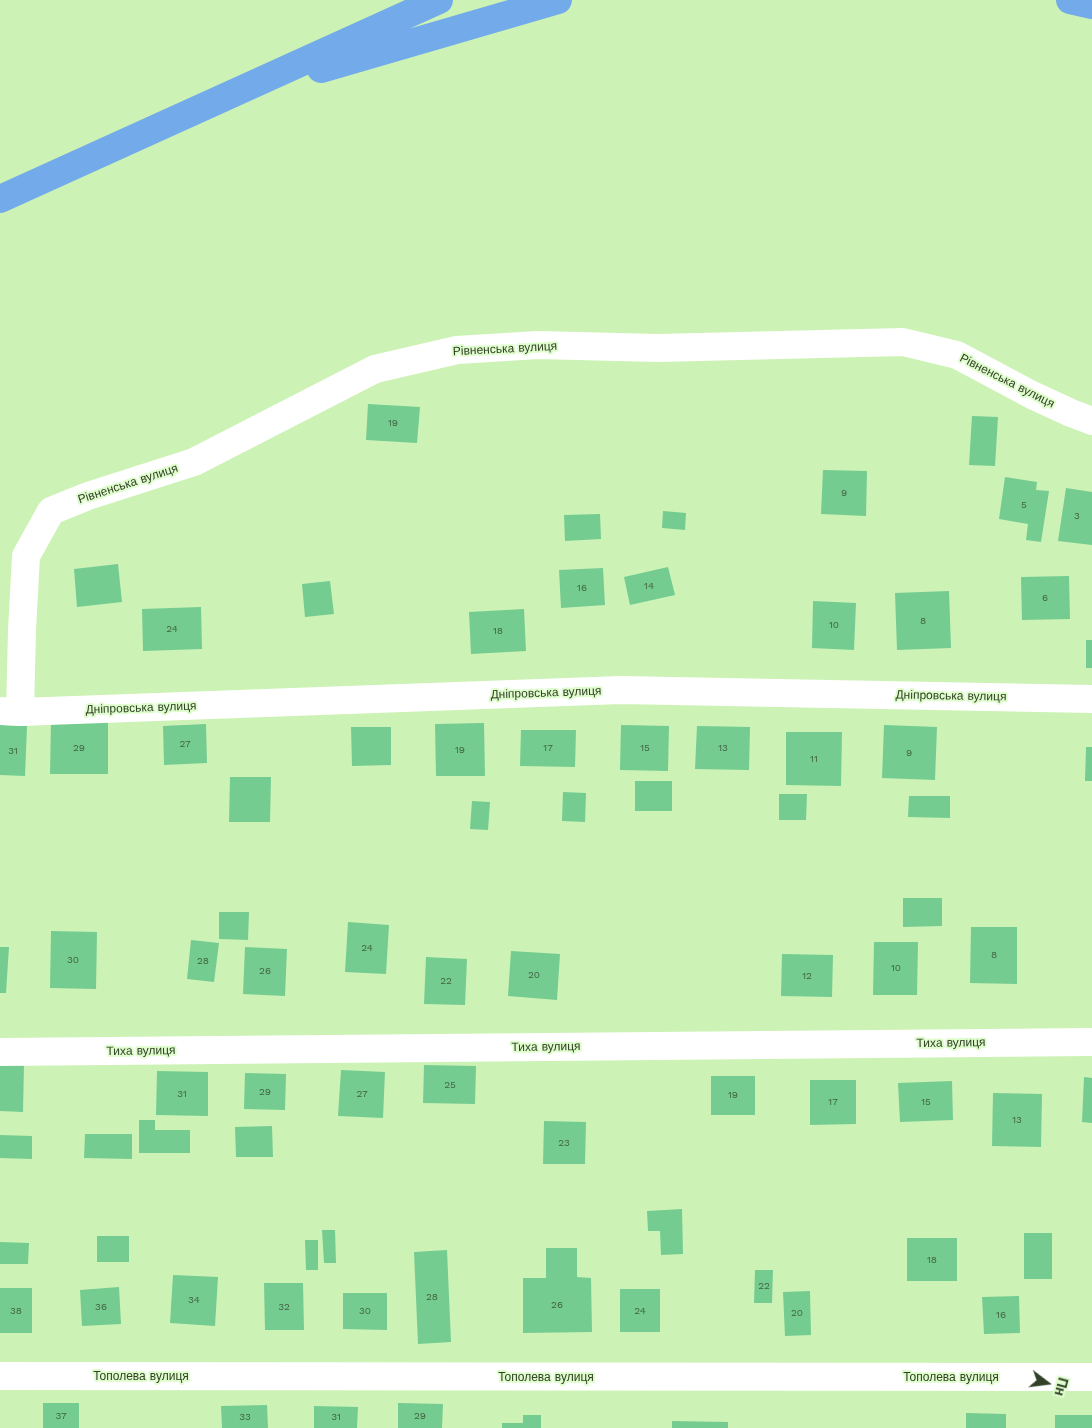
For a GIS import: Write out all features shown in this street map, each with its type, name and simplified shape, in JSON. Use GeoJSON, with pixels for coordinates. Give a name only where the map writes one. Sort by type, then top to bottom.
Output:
{"type":"FeatureCollection","features":[{"type":"Feature","properties":{"kind":"highway"},"geometry":{"type":"LineString","coordinates":[[228,97],[396,0]]}},
{"type":"Feature","properties":{"kind":"highway"},"geometry":{"type":"LineString","coordinates":[[0,200],[439,0]]}},
{"type":"Feature","properties":{"kind":"highway"},"geometry":{"type":"LineString","coordinates":[[228,97],[558,0]]}},
{"type":"Feature","properties":{"kind":"highway"},"geometry":{"type":"LineString","coordinates":[[1070,0],[1092,5]]}},
{"type":"Feature","properties":{"kind":"street","name":"Рівненська вулиця"},"geometry":{"type":"LineString","coordinates":[[10,712],[22,630],[26,556],[51,511],[88,496],[194,462],[375,370],[457,350],[538,345],[658,348],[902,342],[957,355],[1032,395],[1092,421]]}},
{"type":"Feature","properties":{"kind":"street","name":"Дніпровська вулиця"},"geometry":{"type":"LineString","coordinates":[[10,712],[621,690],[1092,699]]}},
{"type":"Feature","properties":{"kind":"street","name":"Тиха вулиця"},"geometry":{"type":"LineString","coordinates":[[0,1052],[1092,1042]]}},
{"type":"Feature","properties":{"kind":"street","name":"Тополева вулиця"},"geometry":{"type":"LineString","coordinates":[[0,1376],[1092,1377]]}},
{"type":"Feature","properties":{"kind":"building"},"geometry":{"type":"Polygon","coordinates":[[[368,404],[420,407],[417,443],[366,440],[368,404]]]}},
{"type":"Feature","properties":{"kind":"building"},"geometry":{"type":"Polygon","coordinates":[[[972,416],[998,417],[995,466],[969,465],[972,416]]]}},
{"type":"Feature","properties":{"kind":"building"},"geometry":{"type":"Polygon","coordinates":[[[823,470],[867,471],[866,516],[821,514],[823,470]]]}},
{"type":"Feature","properties":{"kind":"building"},"geometry":{"type":"Polygon","coordinates":[[[1005,477],[1037,482],[1036,490],[1049,491],[1041,542],[1026,540],[1028,524],[999,519],[1005,477]]]}},
{"type":"Feature","properties":{"kind":"building"},"geometry":{"type":"Polygon","coordinates":[[[1066,488],[1092,492],[1092,545],[1058,541],[1066,488]]]}},
{"type":"Feature","properties":{"kind":"building"},"geometry":{"type":"Polygon","coordinates":[[[663,511],[686,513],[685,530],[662,528],[663,511]]]}},
{"type":"Feature","properties":{"kind":"building"},"geometry":{"type":"Polygon","coordinates":[[[600,514],[601,539],[565,541],[564,515],[600,514]]]}},
{"type":"Feature","properties":{"kind":"building"},"geometry":{"type":"Polygon","coordinates":[[[118,564],[122,602],[77,607],[74,569],[118,564]]]}},
{"type":"Feature","properties":{"kind":"building"},"geometry":{"type":"Polygon","coordinates":[[[668,567],[675,595],[630,605],[624,577],[668,567]]]}},
{"type":"Feature","properties":{"kind":"building"},"geometry":{"type":"Polygon","coordinates":[[[603,568],[605,605],[561,608],[559,570],[603,568]]]}},
{"type":"Feature","properties":{"kind":"building"},"geometry":{"type":"Polygon","coordinates":[[[1069,576],[1070,619],[1022,620],[1021,577],[1069,576]]]}},
{"type":"Feature","properties":{"kind":"building"},"geometry":{"type":"Polygon","coordinates":[[[330,581],[334,614],[305,617],[302,584],[330,581]]]}},
{"type":"Feature","properties":{"kind":"building"},"geometry":{"type":"Polygon","coordinates":[[[949,591],[951,648],[897,650],[895,593],[949,591]]]}},
{"type":"Feature","properties":{"kind":"building"},"geometry":{"type":"Polygon","coordinates":[[[813,601],[856,603],[854,650],[812,648],[813,601]]]}},
{"type":"Feature","properties":{"kind":"building"},"geometry":{"type":"Polygon","coordinates":[[[201,607],[202,649],[143,651],[142,609],[201,607]]]}},
{"type":"Feature","properties":{"kind":"building"},"geometry":{"type":"Polygon","coordinates":[[[524,609],[526,651],[471,654],[469,612],[524,609]]]}},
{"type":"Feature","properties":{"kind":"building"},"geometry":{"type":"Polygon","coordinates":[[[1086,640],[1092,640],[1092,668],[1086,668],[1086,640]]]}},
{"type":"Feature","properties":{"kind":"building"},"geometry":{"type":"Polygon","coordinates":[[[51,721],[108,722],[108,774],[50,774],[51,721]]]}},
{"type":"Feature","properties":{"kind":"building"},"geometry":{"type":"Polygon","coordinates":[[[484,723],[485,776],[436,776],[435,724],[484,723]]]}},
{"type":"Feature","properties":{"kind":"building"},"geometry":{"type":"Polygon","coordinates":[[[206,724],[207,763],[164,765],[163,726],[206,724]]]}},
{"type":"Feature","properties":{"kind":"building"},"geometry":{"type":"Polygon","coordinates":[[[0,725],[27,726],[25,776],[0,775],[0,725]]]}},
{"type":"Feature","properties":{"kind":"building"},"geometry":{"type":"Polygon","coordinates":[[[621,725],[669,726],[668,771],[620,770],[621,725]]]}},
{"type":"Feature","properties":{"kind":"building"},"geometry":{"type":"Polygon","coordinates":[[[884,725],[937,727],[935,780],[882,778],[884,725]]]}},
{"type":"Feature","properties":{"kind":"building"},"geometry":{"type":"Polygon","coordinates":[[[697,726],[750,727],[749,770],[695,769],[697,726]]]}},
{"type":"Feature","properties":{"kind":"building"},"geometry":{"type":"Polygon","coordinates":[[[351,727],[391,727],[391,765],[352,766],[351,727]]]}},
{"type":"Feature","properties":{"kind":"building"},"geometry":{"type":"Polygon","coordinates":[[[521,730],[576,730],[575,767],[520,766],[521,730]]]}},
{"type":"Feature","properties":{"kind":"building"},"geometry":{"type":"Polygon","coordinates":[[[786,732],[842,732],[841,786],[786,785],[786,732]]]}},
{"type":"Feature","properties":{"kind":"building"},"geometry":{"type":"Polygon","coordinates":[[[1086,747],[1092,747],[1092,781],[1085,781],[1086,747]]]}},
{"type":"Feature","properties":{"kind":"building"},"geometry":{"type":"Polygon","coordinates":[[[230,777],[271,777],[270,822],[229,822],[230,777]]]}},
{"type":"Feature","properties":{"kind":"building"},"geometry":{"type":"Polygon","coordinates":[[[635,781],[672,781],[672,811],[635,811],[635,781]]]}},
{"type":"Feature","properties":{"kind":"building"},"geometry":{"type":"Polygon","coordinates":[[[563,792],[586,793],[585,822],[562,821],[563,792]]]}},
{"type":"Feature","properties":{"kind":"building"},"geometry":{"type":"Polygon","coordinates":[[[779,794],[807,794],[806,820],[779,820],[779,794]]]}},
{"type":"Feature","properties":{"kind":"building"},"geometry":{"type":"Polygon","coordinates":[[[909,796],[950,796],[950,818],[908,817],[909,796]]]}},
{"type":"Feature","properties":{"kind":"building"},"geometry":{"type":"Polygon","coordinates":[[[472,801],[490,802],[488,830],[470,829],[472,801]]]}},
{"type":"Feature","properties":{"kind":"building"},"geometry":{"type":"Polygon","coordinates":[[[903,898],[942,898],[942,926],[903,927],[903,898]]]}},
{"type":"Feature","properties":{"kind":"building"},"geometry":{"type":"Polygon","coordinates":[[[219,912],[249,912],[248,940],[219,939],[219,912]]]}},
{"type":"Feature","properties":{"kind":"building"},"geometry":{"type":"Polygon","coordinates":[[[348,922],[389,925],[386,974],[345,972],[348,922]]]}},
{"type":"Feature","properties":{"kind":"building"},"geometry":{"type":"Polygon","coordinates":[[[971,927],[1017,927],[1017,984],[970,983],[971,927]]]}},
{"type":"Feature","properties":{"kind":"building"},"geometry":{"type":"Polygon","coordinates":[[[51,931],[97,932],[96,989],[50,988],[51,931]]]}},
{"type":"Feature","properties":{"kind":"building"},"geometry":{"type":"Polygon","coordinates":[[[191,940],[219,943],[214,982],[187,979],[191,940]]]}},
{"type":"Feature","properties":{"kind":"building"},"geometry":{"type":"Polygon","coordinates":[[[874,942],[918,942],[917,995],[873,995],[874,942]]]}},
{"type":"Feature","properties":{"kind":"building"},"geometry":{"type":"Polygon","coordinates":[[[0,947],[9,947],[6,993],[0,993],[0,947]]]}},
{"type":"Feature","properties":{"kind":"building"},"geometry":{"type":"Polygon","coordinates":[[[245,947],[287,949],[285,996],[243,994],[245,947]]]}},
{"type":"Feature","properties":{"kind":"building"},"geometry":{"type":"Polygon","coordinates":[[[511,951],[560,954],[557,1000],[508,996],[511,951]]]}},
{"type":"Feature","properties":{"kind":"building"},"geometry":{"type":"Polygon","coordinates":[[[782,954],[833,955],[832,997],[781,996],[782,954]]]}},
{"type":"Feature","properties":{"kind":"building"},"geometry":{"type":"Polygon","coordinates":[[[426,957],[467,959],[465,1005],[424,1004],[426,957]]]}},
{"type":"Feature","properties":{"kind":"building"},"geometry":{"type":"Polygon","coordinates":[[[0,1064],[24,1065],[23,1112],[0,1111],[0,1064]]]}},
{"type":"Feature","properties":{"kind":"building"},"geometry":{"type":"Polygon","coordinates":[[[424,1065],[476,1066],[475,1104],[423,1103],[424,1065]]]}},
{"type":"Feature","properties":{"kind":"building"},"geometry":{"type":"Polygon","coordinates":[[[341,1070],[385,1072],[383,1118],[338,1116],[341,1070]]]}},
{"type":"Feature","properties":{"kind":"building"},"geometry":{"type":"Polygon","coordinates":[[[157,1071],[208,1072],[208,1116],[156,1115],[157,1071]]]}},
{"type":"Feature","properties":{"kind":"building"},"geometry":{"type":"Polygon","coordinates":[[[245,1073],[286,1074],[285,1110],[244,1109],[245,1073]]]}},
{"type":"Feature","properties":{"kind":"building"},"geometry":{"type":"Polygon","coordinates":[[[711,1076],[755,1076],[755,1115],[711,1115],[711,1076]]]}},
{"type":"Feature","properties":{"kind":"building"},"geometry":{"type":"Polygon","coordinates":[[[1084,1077],[1092,1078],[1092,1123],[1082,1122],[1084,1077]]]}},
{"type":"Feature","properties":{"kind":"building"},"geometry":{"type":"Polygon","coordinates":[[[810,1080],[856,1080],[856,1124],[810,1125],[810,1080]]]}},
{"type":"Feature","properties":{"kind":"building"},"geometry":{"type":"Polygon","coordinates":[[[952,1081],[953,1120],[900,1122],[898,1083],[952,1081]]]}},
{"type":"Feature","properties":{"kind":"building"},"geometry":{"type":"Polygon","coordinates":[[[993,1093],[1042,1094],[1041,1147],[992,1146],[993,1093]]]}},
{"type":"Feature","properties":{"kind":"building"},"geometry":{"type":"Polygon","coordinates":[[[139,1120],[155,1120],[155,1130],[190,1130],[190,1153],[139,1153],[139,1120]]]}},
{"type":"Feature","properties":{"kind":"building"},"geometry":{"type":"Polygon","coordinates":[[[544,1121],[586,1122],[585,1164],[543,1164],[544,1121]]]}},
{"type":"Feature","properties":{"kind":"building"},"geometry":{"type":"Polygon","coordinates":[[[272,1126],[273,1157],[236,1157],[235,1127],[272,1126]]]}},
{"type":"Feature","properties":{"kind":"building"},"geometry":{"type":"Polygon","coordinates":[[[85,1134],[132,1134],[132,1159],[84,1158],[85,1134]]]}},
{"type":"Feature","properties":{"kind":"building"},"geometry":{"type":"Polygon","coordinates":[[[0,1135],[32,1136],[32,1159],[0,1158],[0,1135]]]}},
{"type":"Feature","properties":{"kind":"building"},"geometry":{"type":"Polygon","coordinates":[[[682,1209],[683,1254],[661,1255],[660,1231],[648,1231],[647,1211],[682,1209]]]}},
{"type":"Feature","properties":{"kind":"building"},"geometry":{"type":"Polygon","coordinates":[[[322,1230],[335,1230],[336,1263],[324,1263],[322,1230]]]}},
{"type":"Feature","properties":{"kind":"building"},"geometry":{"type":"Polygon","coordinates":[[[1024,1233],[1052,1233],[1052,1279],[1024,1279],[1024,1233]]]}},
{"type":"Feature","properties":{"kind":"building"},"geometry":{"type":"Polygon","coordinates":[[[97,1236],[129,1236],[129,1262],[97,1262],[97,1236]]]}},
{"type":"Feature","properties":{"kind":"building"},"geometry":{"type":"Polygon","coordinates":[[[907,1238],[957,1238],[957,1281],[907,1281],[907,1238]]]}},
{"type":"Feature","properties":{"kind":"building"},"geometry":{"type":"Polygon","coordinates":[[[305,1240],[318,1240],[318,1270],[306,1270],[305,1240]]]}},
{"type":"Feature","properties":{"kind":"building"},"geometry":{"type":"Polygon","coordinates":[[[0,1242],[29,1243],[28,1264],[0,1264],[0,1242]]]}},
{"type":"Feature","properties":{"kind":"building"},"geometry":{"type":"Polygon","coordinates":[[[546,1248],[577,1248],[577,1277],[591,1278],[592,1332],[523,1333],[523,1278],[546,1278],[546,1248]]]}},
{"type":"Feature","properties":{"kind":"building"},"geometry":{"type":"Polygon","coordinates":[[[447,1250],[451,1342],[418,1344],[414,1252],[447,1250]]]}},
{"type":"Feature","properties":{"kind":"building"},"geometry":{"type":"Polygon","coordinates":[[[755,1270],[773,1270],[772,1303],[754,1303],[755,1270]]]}},
{"type":"Feature","properties":{"kind":"building"},"geometry":{"type":"Polygon","coordinates":[[[173,1275],[218,1277],[215,1326],[170,1323],[173,1275]]]}},
{"type":"Feature","properties":{"kind":"building"},"geometry":{"type":"Polygon","coordinates":[[[264,1283],[303,1283],[304,1330],[265,1330],[264,1283]]]}},
{"type":"Feature","properties":{"kind":"building"},"geometry":{"type":"Polygon","coordinates":[[[119,1287],[121,1324],[82,1326],[80,1290],[119,1287]]]}},
{"type":"Feature","properties":{"kind":"building"},"geometry":{"type":"Polygon","coordinates":[[[0,1288],[32,1288],[32,1333],[0,1333],[0,1288]]]}},
{"type":"Feature","properties":{"kind":"building"},"geometry":{"type":"Polygon","coordinates":[[[620,1289],[660,1289],[660,1332],[620,1332],[620,1289]]]}},
{"type":"Feature","properties":{"kind":"building"},"geometry":{"type":"Polygon","coordinates":[[[810,1291],[811,1335],[785,1336],[783,1292],[810,1291]]]}},
{"type":"Feature","properties":{"kind":"building"},"geometry":{"type":"Polygon","coordinates":[[[343,1293],[387,1293],[387,1330],[343,1329],[343,1293]]]}},
{"type":"Feature","properties":{"kind":"building"},"geometry":{"type":"Polygon","coordinates":[[[1019,1296],[1020,1333],[984,1334],[982,1297],[1019,1296]]]}},
{"type":"Feature","properties":{"kind":"building"},"geometry":{"type":"Polygon","coordinates":[[[43,1403],[79,1403],[79,1428],[43,1428],[43,1403]]]}},
{"type":"Feature","properties":{"kind":"building"},"geometry":{"type":"Polygon","coordinates":[[[398,1403],[443,1404],[442,1428],[398,1428],[398,1403]]]}},
{"type":"Feature","properties":{"kind":"building"},"geometry":{"type":"Polygon","coordinates":[[[267,1405],[268,1428],[222,1428],[221,1406],[267,1405]]]}},
{"type":"Feature","properties":{"kind":"building"},"geometry":{"type":"Polygon","coordinates":[[[314,1406],[358,1407],[357,1428],[314,1428],[314,1406]]]}},
{"type":"Feature","properties":{"kind":"building"},"geometry":{"type":"Polygon","coordinates":[[[966,1413],[1006,1414],[1006,1428],[966,1428],[966,1413]]]}},
{"type":"Feature","properties":{"kind":"building"},"geometry":{"type":"Polygon","coordinates":[[[523,1415],[541,1415],[541,1428],[502,1428],[502,1423],[523,1423],[523,1415]]]}},
{"type":"Feature","properties":{"kind":"building"},"geometry":{"type":"Polygon","coordinates":[[[1055,1415],[1092,1415],[1092,1428],[1055,1428],[1055,1415]]]}},
{"type":"Feature","properties":{"kind":"building"},"geometry":{"type":"Polygon","coordinates":[[[672,1421],[728,1422],[728,1428],[672,1428],[672,1421]]]}}]}
